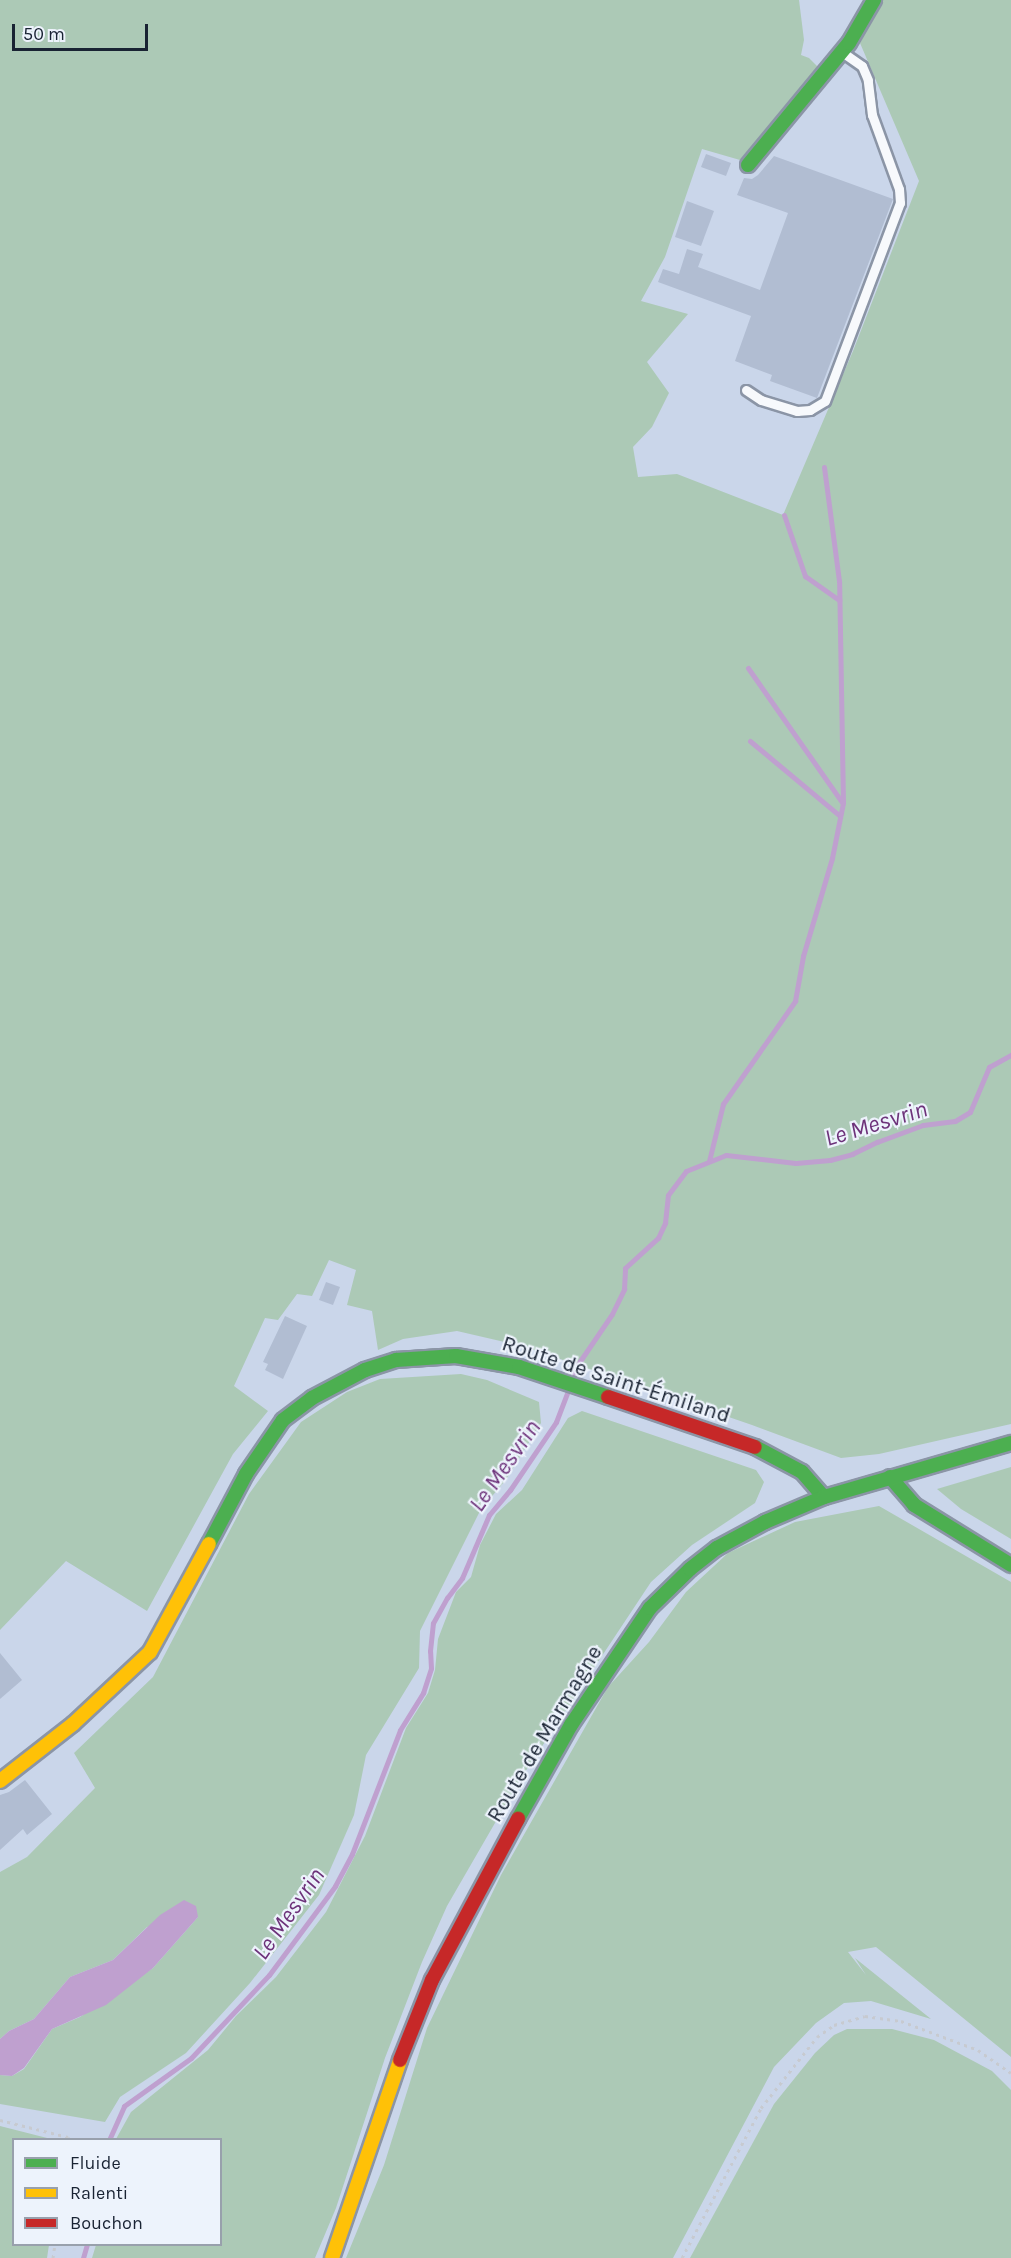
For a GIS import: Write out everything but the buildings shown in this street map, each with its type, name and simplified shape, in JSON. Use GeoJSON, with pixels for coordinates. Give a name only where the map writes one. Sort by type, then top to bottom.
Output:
{"type":"FeatureCollection","features":[{"type":"Feature","properties":{"kind":"main road"},"geometry":{"type":"LineString","coordinates":[[748,165],[842,52],[874,0]]}},
{"type":"Feature","properties":{"kind":"main road","name":"Route de Saint-Émiland"},"geometry":{"type":"LineString","coordinates":[[0,1781],[73,1724],[150,1652],[263,1446],[283,1420],[312,1398],[365,1370],[396,1360],[456,1356],[519,1367],[757,1448],[802,1472],[824,1497]]}},
{"type":"Feature","properties":{"kind":"main road","name":"Route de Marmagne"},"geometry":{"type":"LineString","coordinates":[[332,2258],[391,2084],[432,1980],[490,1868],[572,1725],[650,1608],[690,1569],[740,1534],[824,1497],[1011,1443]]}},
{"type":"Feature","properties":{"kind":"main road"},"geometry":{"type":"LineString","coordinates":[[890,1477],[914,1505],[1011,1565]]}},
{"type":"Feature","properties":{"kind":"lane"},"geometry":{"type":"LineString","coordinates":[[746,390],[761,400],[797,411],[810,410],[825,401],[900,203],[899,189],[872,115],[868,80],[862,66],[842,52]]}},
{"type":"Feature","properties":{"kind":"path"},"geometry":{"type":"LineString","coordinates":[[682,2258],[761,2108],[817,2037],[834,2025],[865,2016],[901,2021],[978,2050],[1011,2073]]}},
{"type":"Feature","properties":{"kind":"path"},"geometry":{"type":"LineString","coordinates":[[0,2120],[68,2138]]}},
{"type":"Feature","properties":{"kind":"green space"},"geometry":{"type":"Polygon","coordinates":[[[0,0],[799,0],[804,40],[801,55],[809,58],[819,68],[740,160],[702,149],[665,257],[641,301],[688,314],[647,362],[669,393],[652,427],[633,447],[638,477],[677,474],[783,515],[853,351],[919,181],[860,43],[882,0],[1011,0],[1011,1424],[879,1454],[841,1458],[522,1346],[457,1331],[403,1339],[378,1350],[372,1311],[347,1305],[356,1270],[329,1260],[312,1296],[297,1294],[278,1320],[265,1318],[234,1386],[268,1411],[233,1454],[147,1611],[66,1561],[0,1630],[0,0]]]}},
{"type":"Feature","properties":{"kind":"green space"},"geometry":{"type":"Polygon","coordinates":[[[461,1374],[487,1380],[539,1402],[541,1423],[505,1481],[481,1509],[420,1631],[419,1668],[366,1755],[354,1815],[319,1895],[250,1983],[186,2053],[120,2097],[105,2122],[0,2104],[0,2075],[12,2076],[24,2069],[52,2029],[80,2017],[153,1968],[198,1917],[147,1927],[113,1960],[70,1977],[34,2019],[9,2031],[0,2039],[0,1872],[27,1857],[95,1788],[74,1753],[153,1677],[249,1494],[301,1422],[347,1392],[380,1379],[461,1374]]]}},
{"type":"Feature","properties":{"kind":"green space"},"geometry":{"type":"Polygon","coordinates":[[[582,1411],[756,1470],[764,1482],[755,1503],[692,1545],[651,1582],[521,1778],[447,1906],[422,1962],[385,2058],[336,2208],[315,2258],[92,2258],[96,2246],[222,2246],[222,2138],[117,2138],[131,2112],[208,2050],[236,2016],[276,1977],[326,1912],[365,1836],[406,1728],[428,1693],[435,1670],[438,1639],[456,1592],[471,1577],[480,1545],[496,1514],[522,1490],[568,1418],[582,1411]]]}},
{"type":"Feature","properties":{"kind":"green space"},"geometry":{"type":"Polygon","coordinates":[[[1011,1467],[1011,1539],[961,1509],[937,1489],[1011,1467]]]}},
{"type":"Feature","properties":{"kind":"green space"},"geometry":{"type":"Polygon","coordinates":[[[879,1506],[1011,1582],[1011,2057],[876,1947],[848,1952],[866,1975],[855,1958],[931,2019],[871,2001],[844,2003],[816,2023],[774,2067],[673,2258],[346,2258],[384,2165],[427,2028],[501,1875],[608,1687],[649,1642],[686,1592],[728,1553],[795,1522],[879,1506]]]}},
{"type":"Feature","properties":{"kind":"green space"},"geometry":{"type":"Polygon","coordinates":[[[847,2029],[892,2029],[934,2040],[992,2071],[1011,2090],[1011,2258],[690,2258],[774,2104],[815,2053],[834,2035],[847,2029]]]}},
{"type":"Feature","properties":{"kind":"green space"},"geometry":{"type":"Polygon","coordinates":[[[0,2126],[47,2138],[12,2138],[12,2246],[49,2246],[47,2258],[0,2258],[0,2126]]]}},
{"type":"Feature","properties":{"kind":"shaded area"},"geometry":{"type":"Polygon","coordinates":[[[184,1900],[196,1906],[198,1917],[153,1968],[106,2005],[52,2029],[24,2068],[12,2076],[0,2075],[0,2039],[9,2031],[34,2019],[70,1977],[113,1960],[160,1915],[184,1900]]]}},
{"type":"Feature","properties":{"kind":"waterway"},"geometry":{"type":"LineString","coordinates":[[709,1161],[723,1104],[795,1001],[803,956],[832,858],[843,803],[839,581],[824,467]]}},
{"type":"Feature","properties":{"kind":"waterway"},"geometry":{"type":"LineString","coordinates":[[784,515],[805,576],[839,600]]}},
{"type":"Feature","properties":{"kind":"waterway"},"geometry":{"type":"LineString","coordinates":[[748,668],[842,802]]}},
{"type":"Feature","properties":{"kind":"waterway"},"geometry":{"type":"LineString","coordinates":[[750,741],[840,816]]}},
{"type":"Feature","properties":{"kind":"waterway","name":"Le Mesvrin"},"geometry":{"type":"LineString","coordinates":[[572,1380],[576,1367],[612,1314],[624,1289],[625,1268],[658,1238],[665,1223],[668,1195],[686,1171],[726,1155],[796,1163],[830,1160],[852,1154],[923,1125],[955,1121],[970,1112],[989,1067],[1011,1055]]}},
{"type":"Feature","properties":{"kind":"waterway","name":"Le Mesvrin"},"geometry":{"type":"LineString","coordinates":[[110,2138],[124,2106],[191,2058],[269,1975],[335,1886],[352,1854],[400,1730],[423,1693],[431,1668],[433,1623],[462,1578],[489,1515],[510,1490],[556,1422],[568,1391]]}},
{"type":"Feature","properties":{"kind":"waterway","name":"Le Mesvrin"},"geometry":{"type":"LineString","coordinates":[[83,2258],[86,2246]]}},
{"type":"Feature","properties":{"kind":"traffic: fast"},"geometry":{"type":"LineString","coordinates":[[748,165],[849,43],[874,0]]}},
{"type":"Feature","properties":{"kind":"traffic: fast"},"geometry":{"type":"LineString","coordinates":[[209,1544],[246,1474],[283,1420],[312,1398],[365,1370],[396,1360],[456,1356],[519,1367],[608,1397]]}},
{"type":"Feature","properties":{"kind":"traffic: fast"},"geometry":{"type":"LineString","coordinates":[[518,1819],[571,1725],[650,1608],[690,1569],[717,1548],[765,1522],[824,1497],[1011,1443]]}},
{"type":"Feature","properties":{"kind":"traffic: fast"},"geometry":{"type":"LineString","coordinates":[[755,1447],[802,1472],[824,1497]]}},
{"type":"Feature","properties":{"kind":"traffic: fast"},"geometry":{"type":"LineString","coordinates":[[890,1477],[914,1505],[1011,1565]]}},
{"type":"Feature","properties":{"kind":"traffic: slow"},"geometry":{"type":"LineString","coordinates":[[0,1781],[73,1724],[150,1652],[209,1544]]}},
{"type":"Feature","properties":{"kind":"traffic: slow"},"geometry":{"type":"LineString","coordinates":[[332,2258],[400,2060]]}},
{"type":"Feature","properties":{"kind":"traffic: jam"},"geometry":{"type":"LineString","coordinates":[[608,1397],[755,1447]]}},
{"type":"Feature","properties":{"kind":"traffic: jam"},"geometry":{"type":"LineString","coordinates":[[400,2060],[432,1980],[518,1819]]}}]}
